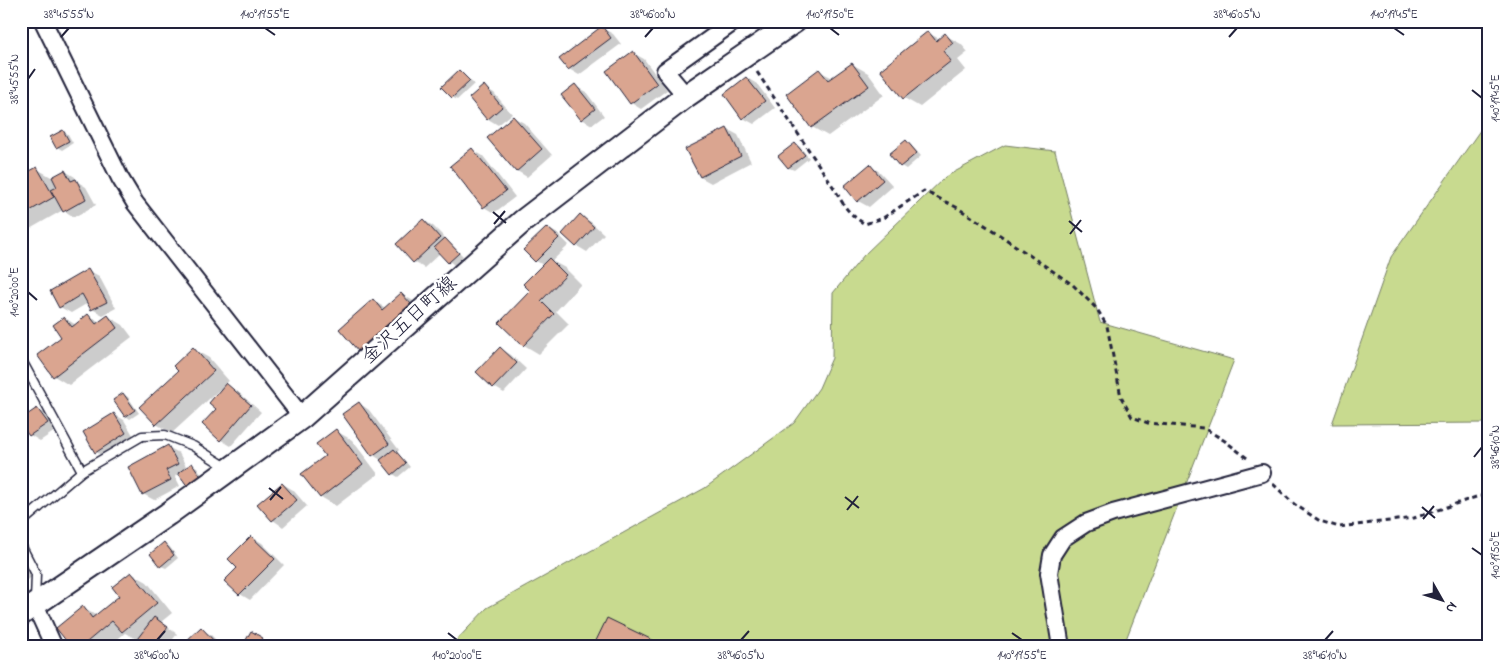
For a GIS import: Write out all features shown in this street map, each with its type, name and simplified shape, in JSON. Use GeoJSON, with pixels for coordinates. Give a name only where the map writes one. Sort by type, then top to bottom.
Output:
{"type":"FeatureCollection","features":[{"type":"Feature","properties":{"kind":"main road","name":"金沢五日町線"},"geometry":{"type":"LineString","coordinates":[[28,610],[302,417],[523,221],[686,96],[795,21]]}},
{"type":"Feature","properties":{"kind":"street"},"geometry":{"type":"LineString","coordinates":[[43,21],[120,178],[135,203],[302,417]]}},
{"type":"Feature","properties":{"kind":"street"},"geometry":{"type":"LineString","coordinates":[[686,96],[665,71],[735,21]]}},
{"type":"Feature","properties":{"kind":"street"},"geometry":{"type":"LineString","coordinates":[[1061,647],[1049,573],[1052,555],[1063,538],[1086,523],[1113,513],[1262,473]]}},
{"type":"Feature","properties":{"kind":"street"},"geometry":{"type":"LineString","coordinates":[[28,610],[54,647]]}},
{"type":"Feature","properties":{"kind":"lane"},"geometry":{"type":"LineString","coordinates":[[21,359],[82,471]]}},
{"type":"Feature","properties":{"kind":"lane"},"geometry":{"type":"LineString","coordinates":[[21,523],[82,471],[142,436],[165,436],[193,446],[230,469]]}},
{"type":"Feature","properties":{"kind":"lane"},"geometry":{"type":"LineString","coordinates":[[21,545],[36,574],[28,610]]}},
{"type":"Feature","properties":{"kind":"path"},"geometry":{"type":"LineString","coordinates":[[746,55],[854,218],[865,224],[883,218],[924,192],[956,207],[1072,285],[1097,309],[1107,326],[1121,397],[1132,417],[1148,423],[1204,428],[1225,441],[1294,504],[1320,521],[1339,527],[1414,518],[1479,496],[1488,496]]}},
{"type":"Feature","properties":{"kind":"green space"},"geometry":{"type":"Polygon","coordinates":[[[1488,119],[1488,423],[1332,424],[1391,257],[1488,119]]]}},
{"type":"Feature","properties":{"kind":"green space"},"geometry":{"type":"Polygon","coordinates":[[[1005,145],[1055,151],[1100,322],[1234,360],[1123,647],[450,647],[487,608],[705,488],[794,423],[819,388],[832,358],[833,293],[864,255],[945,177],[1005,145]]]}},
{"type":"Feature","properties":{"kind":"building"},"geometry":{"type":"Polygon","coordinates":[[[602,26],[611,38],[568,70],[559,59],[602,26]]]}},
{"type":"Feature","properties":{"kind":"building"},"geometry":{"type":"Polygon","coordinates":[[[928,31],[936,41],[945,33],[953,43],[943,51],[951,61],[903,99],[880,70],[928,31]]]}},
{"type":"Feature","properties":{"kind":"building"},"geometry":{"type":"Polygon","coordinates":[[[633,51],[657,84],[630,104],[606,71],[633,51]]]}},
{"type":"Feature","properties":{"kind":"building"},"geometry":{"type":"Polygon","coordinates":[[[852,63],[869,86],[811,128],[786,94],[819,69],[828,80],[852,63]]]}},
{"type":"Feature","properties":{"kind":"building"},"geometry":{"type":"Polygon","coordinates":[[[459,70],[470,81],[452,98],[441,87],[459,70]]]}},
{"type":"Feature","properties":{"kind":"building"},"geometry":{"type":"Polygon","coordinates":[[[746,77],[765,101],[742,119],[724,94],[746,77]]]}},
{"type":"Feature","properties":{"kind":"building"},"geometry":{"type":"Polygon","coordinates":[[[575,84],[595,109],[581,120],[561,95],[575,84]]]}},
{"type":"Feature","properties":{"kind":"building"},"geometry":{"type":"Polygon","coordinates":[[[484,85],[502,107],[487,120],[469,98],[484,85]]]}},
{"type":"Feature","properties":{"kind":"building"},"geometry":{"type":"Polygon","coordinates":[[[513,116],[542,149],[516,172],[487,138],[513,116]]]}},
{"type":"Feature","properties":{"kind":"building"},"geometry":{"type":"Polygon","coordinates":[[[727,128],[741,156],[700,177],[685,149],[727,128]]]}},
{"type":"Feature","properties":{"kind":"building"},"geometry":{"type":"Polygon","coordinates":[[[63,130],[69,141],[56,148],[50,137],[63,130]]]}},
{"type":"Feature","properties":{"kind":"building"},"geometry":{"type":"Polygon","coordinates":[[[906,140],[917,153],[900,167],[889,154],[906,140]]]}},
{"type":"Feature","properties":{"kind":"building"},"geometry":{"type":"Polygon","coordinates":[[[795,143],[805,155],[788,168],[778,156],[795,143]]]}},
{"type":"Feature","properties":{"kind":"building"},"geometry":{"type":"Polygon","coordinates":[[[472,148],[506,191],[483,208],[450,166],[472,148]]]}},
{"type":"Feature","properties":{"kind":"building"},"geometry":{"type":"Polygon","coordinates":[[[870,164],[883,180],[857,202],[844,186],[870,164]]]}},
{"type":"Feature","properties":{"kind":"building"},"geometry":{"type":"Polygon","coordinates":[[[37,167],[54,197],[21,216],[21,176],[37,167]]]}},
{"type":"Feature","properties":{"kind":"building"},"geometry":{"type":"Polygon","coordinates":[[[65,170],[71,181],[76,179],[86,199],[63,212],[51,190],[57,187],[52,177],[65,170]]]}},
{"type":"Feature","properties":{"kind":"building"},"geometry":{"type":"Polygon","coordinates":[[[580,214],[594,227],[576,247],[562,234],[580,214]]]}},
{"type":"Feature","properties":{"kind":"building"},"geometry":{"type":"Polygon","coordinates":[[[423,219],[440,238],[413,263],[396,244],[423,219]]]}},
{"type":"Feature","properties":{"kind":"building"},"geometry":{"type":"Polygon","coordinates":[[[547,227],[559,238],[535,262],[523,250],[547,227]]]}},
{"type":"Feature","properties":{"kind":"building"},"geometry":{"type":"Polygon","coordinates":[[[445,238],[459,253],[448,263],[434,248],[445,238]]]}},
{"type":"Feature","properties":{"kind":"building"},"geometry":{"type":"Polygon","coordinates":[[[549,258],[566,275],[541,301],[554,314],[523,346],[499,323],[530,291],[523,284],[549,258]]]}},
{"type":"Feature","properties":{"kind":"building"},"geometry":{"type":"Polygon","coordinates":[[[88,269],[107,302],[91,310],[82,294],[59,308],[50,291],[88,269]]]}},
{"type":"Feature","properties":{"kind":"building"},"geometry":{"type":"Polygon","coordinates":[[[401,293],[412,305],[359,352],[339,329],[373,299],[382,310],[401,293]]]}},
{"type":"Feature","properties":{"kind":"building"},"geometry":{"type":"Polygon","coordinates":[[[88,314],[96,324],[108,315],[117,328],[53,377],[37,355],[61,337],[53,325],[64,317],[72,327],[88,314]]]}},
{"type":"Feature","properties":{"kind":"building"},"geometry":{"type":"Polygon","coordinates":[[[193,347],[214,371],[156,425],[139,407],[178,371],[173,366],[193,347]]]}},
{"type":"Feature","properties":{"kind":"building"},"geometry":{"type":"Polygon","coordinates":[[[500,347],[517,363],[493,388],[476,372],[500,347]]]}},
{"type":"Feature","properties":{"kind":"building"},"geometry":{"type":"Polygon","coordinates":[[[226,383],[251,405],[220,441],[202,424],[216,409],[209,403],[226,383]]]}},
{"type":"Feature","properties":{"kind":"building"},"geometry":{"type":"Polygon","coordinates":[[[123,393],[135,410],[125,417],[113,400],[123,393]]]}},
{"type":"Feature","properties":{"kind":"building"},"geometry":{"type":"Polygon","coordinates":[[[359,402],[389,444],[372,456],[342,414],[359,402]]]}},
{"type":"Feature","properties":{"kind":"building"},"geometry":{"type":"Polygon","coordinates":[[[37,408],[48,423],[29,436],[21,425],[21,419],[37,408]]]}},
{"type":"Feature","properties":{"kind":"building"},"geometry":{"type":"Polygon","coordinates":[[[114,413],[126,433],[95,453],[83,432],[114,413]]]}},
{"type":"Feature","properties":{"kind":"building"},"geometry":{"type":"Polygon","coordinates":[[[336,429],[363,465],[320,498],[301,474],[325,456],[316,444],[336,429]]]}},
{"type":"Feature","properties":{"kind":"building"},"geometry":{"type":"Polygon","coordinates":[[[168,445],[178,464],[166,470],[171,480],[142,495],[128,467],[168,445]]]}},
{"type":"Feature","properties":{"kind":"building"},"geometry":{"type":"Polygon","coordinates":[[[394,449],[406,463],[392,475],[380,460],[394,449]]]}},
{"type":"Feature","properties":{"kind":"building"},"geometry":{"type":"Polygon","coordinates":[[[192,463],[202,478],[188,487],[178,473],[192,463]]]}},
{"type":"Feature","properties":{"kind":"building"},"geometry":{"type":"Polygon","coordinates":[[[282,483],[297,500],[272,521],[257,504],[282,483]]]}},
{"type":"Feature","properties":{"kind":"building"},"geometry":{"type":"Polygon","coordinates":[[[251,536],[275,559],[239,595],[224,581],[237,568],[228,559],[251,536]]]}},
{"type":"Feature","properties":{"kind":"building"},"geometry":{"type":"Polygon","coordinates":[[[164,542],[174,555],[160,567],[150,554],[164,542]]]}},
{"type":"Feature","properties":{"kind":"building"},"geometry":{"type":"Polygon","coordinates":[[[21,556],[28,568],[21,572],[21,556]]]}},
{"type":"Feature","properties":{"kind":"building"},"geometry":{"type":"Polygon","coordinates":[[[131,572],[157,603],[122,632],[112,621],[81,647],[71,647],[56,628],[83,606],[92,618],[119,596],[112,587],[131,572]]]}},
{"type":"Feature","properties":{"kind":"building"},"geometry":{"type":"Polygon","coordinates":[[[154,617],[168,627],[153,647],[131,647],[154,617]]]}},
{"type":"Feature","properties":{"kind":"building"},"geometry":{"type":"Polygon","coordinates":[[[607,618],[667,647],[593,647],[607,618]]]}},
{"type":"Feature","properties":{"kind":"building"},"geometry":{"type":"Polygon","coordinates":[[[201,627],[216,643],[212,647],[188,647],[184,643],[201,627]]]}},
{"type":"Feature","properties":{"kind":"building"},"geometry":{"type":"Polygon","coordinates":[[[251,631],[263,638],[257,647],[242,647],[251,631]]]}}]}
